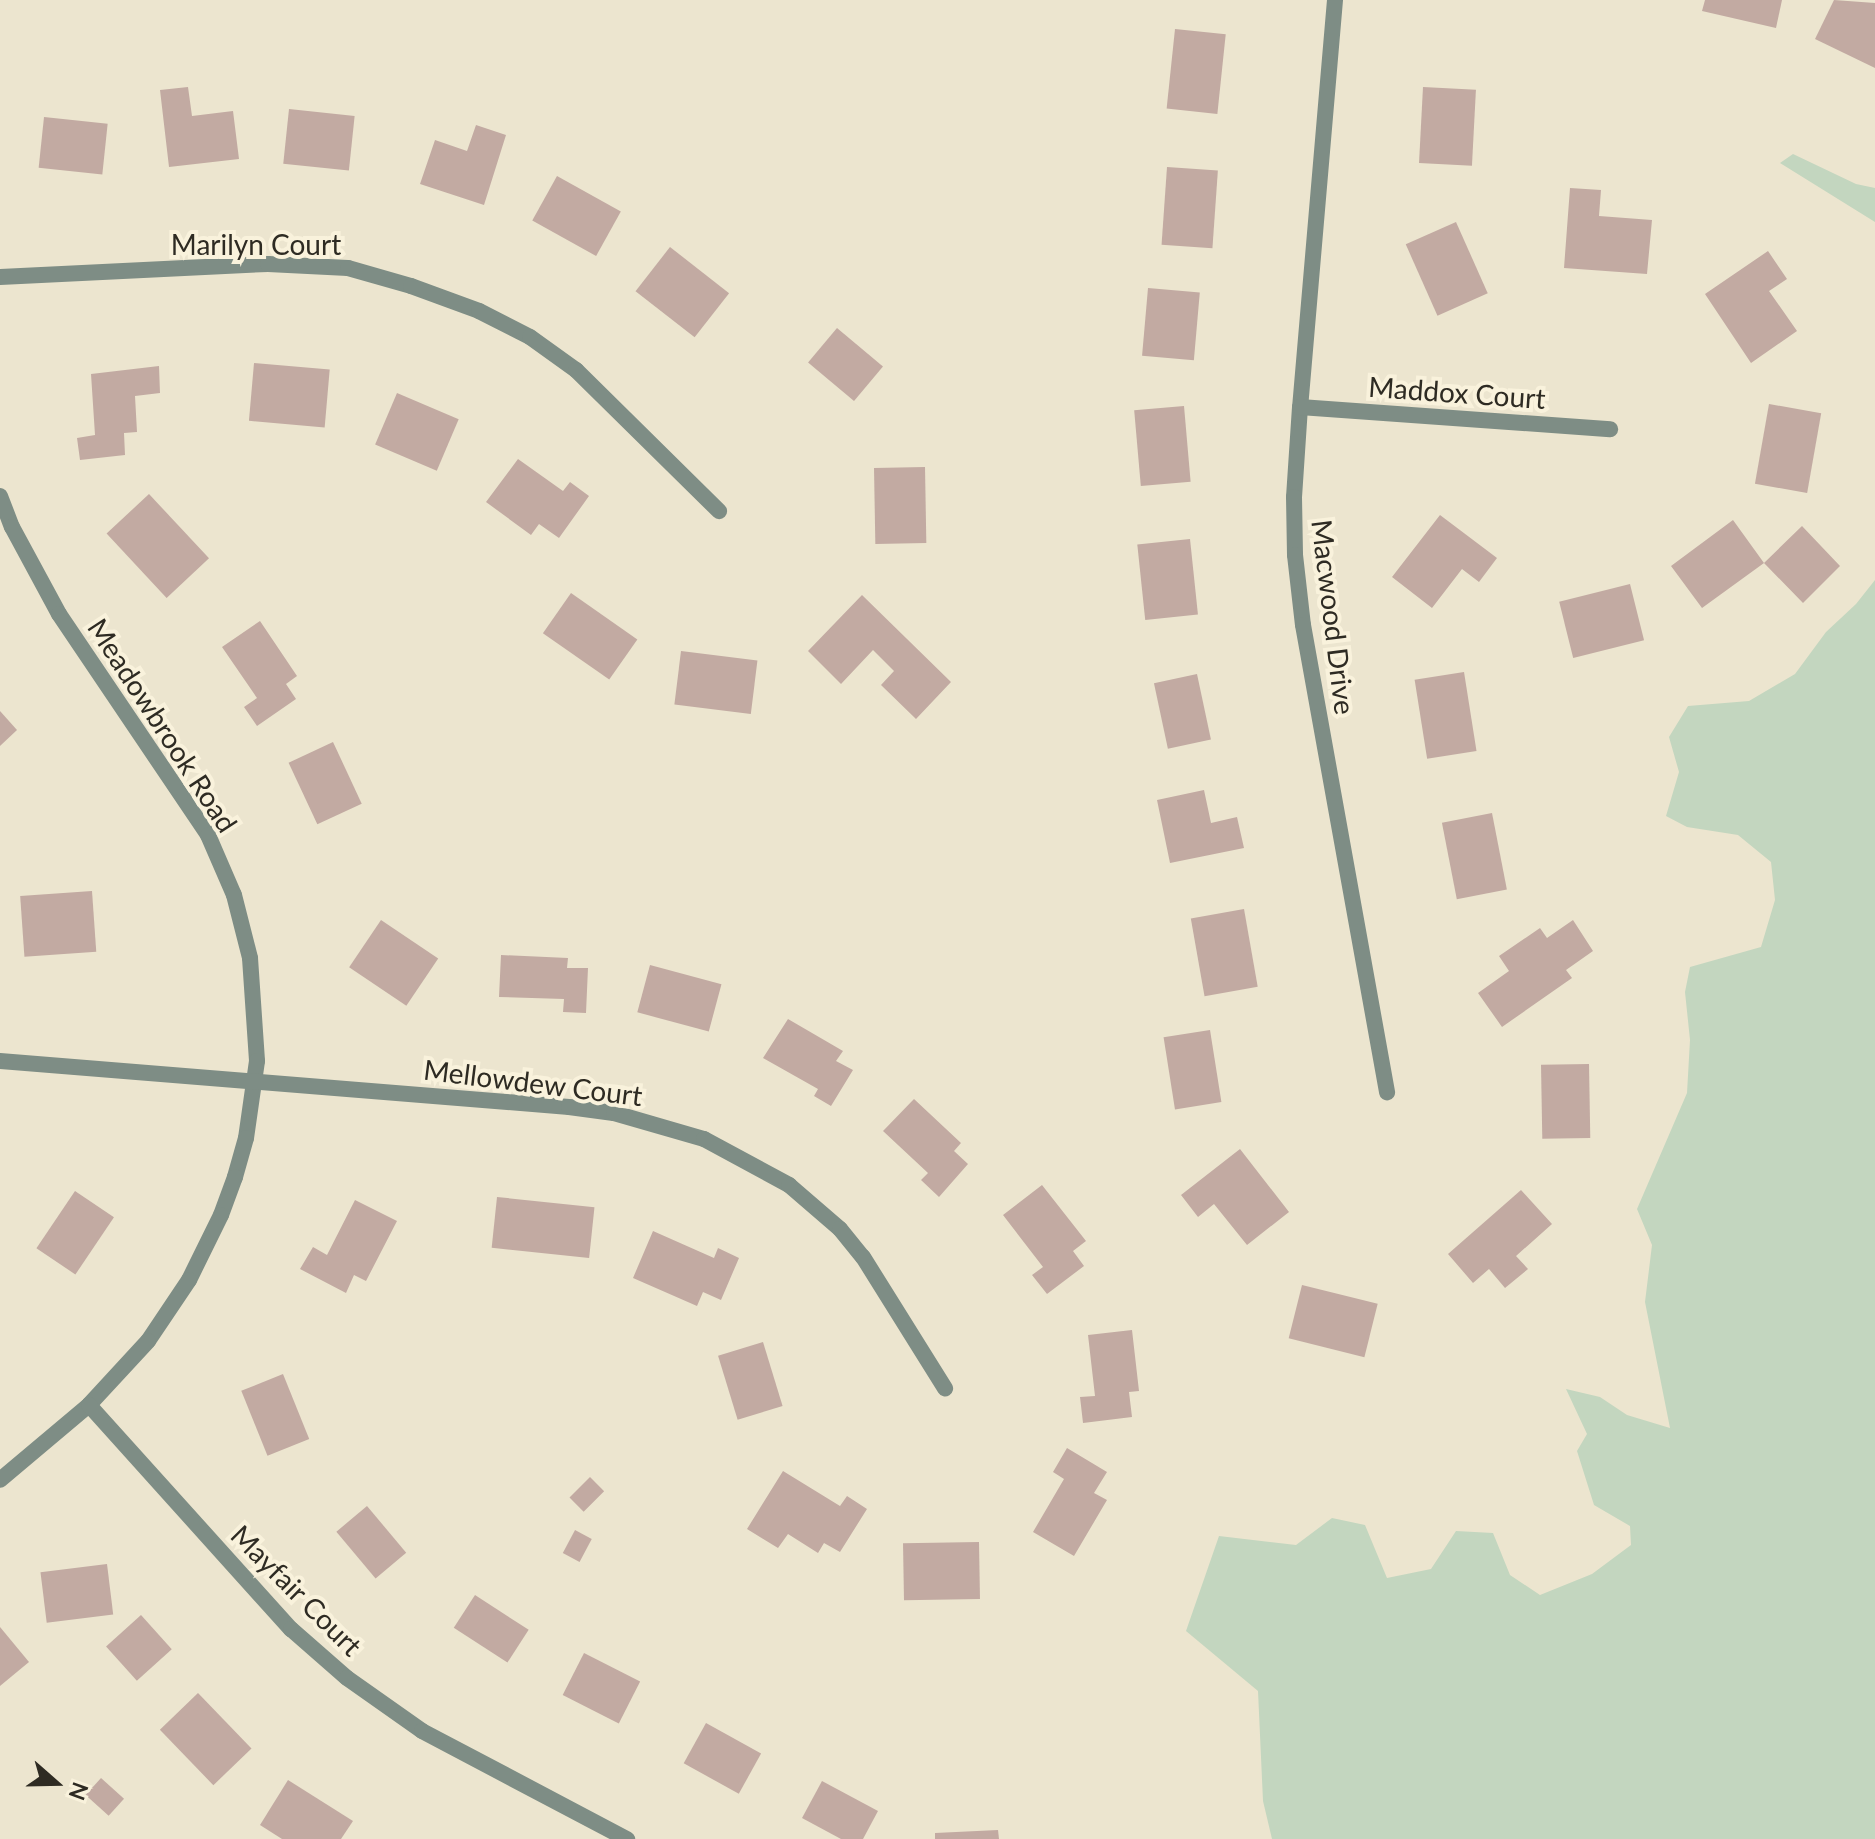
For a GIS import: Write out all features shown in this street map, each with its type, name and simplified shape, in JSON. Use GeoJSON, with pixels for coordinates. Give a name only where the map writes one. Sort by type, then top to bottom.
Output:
{"type":"FeatureCollection","features":[{"type":"Feature","properties":{"kind":"street","name":"Macwood Drive"},"geometry":{"type":"LineString","coordinates":[[1335,0],[1300,407],[1294,497],[1295,555],[1303,625],[1387,1093]]}},
{"type":"Feature","properties":{"kind":"street","name":"Marilyn Court"},"geometry":{"type":"LineString","coordinates":[[0,277],[268,264],[348,268],[411,286],[492,317],[530,337],[576,370],[719,511]]}},
{"type":"Feature","properties":{"kind":"street","name":"Maddox Court"},"geometry":{"type":"LineString","coordinates":[[1300,407],[1610,429]]}},
{"type":"Feature","properties":{"kind":"street","name":"Meadowbrook Road"},"geometry":{"type":"LineString","coordinates":[[0,496],[12,527],[59,614],[208,835],[234,895],[250,958],[256,1009],[255,1081],[246,1138],[221,1215],[189,1280],[148,1341],[89,1405],[0,1480]]}},
{"type":"Feature","properties":{"kind":"street","name":"Mellowdew Court"},"geometry":{"type":"LineString","coordinates":[[0,1061],[569,1107],[628,1116],[704,1139],[789,1185],[840,1229],[863,1257],[945,1388]]}},
{"type":"Feature","properties":{"kind":"street","name":"Mayfair Court"},"geometry":{"type":"LineString","coordinates":[[89,1405],[291,1629],[347,1678],[422,1731],[627,1839]]}},
{"type":"Feature","properties":{"kind":"green space"},"geometry":{"type":"Polygon","coordinates":[[[1793,154],[1856,184],[1875,188],[1875,222],[1780,163],[1793,154]]]}},
{"type":"Feature","properties":{"kind":"green space"},"geometry":{"type":"Polygon","coordinates":[[[1875,580],[1875,1839],[1272,1839],[1263,1801],[1258,1691],[1186,1631],[1219,1536],[1296,1545],[1332,1518],[1365,1525],[1387,1578],[1431,1569],[1456,1531],[1493,1533],[1510,1575],[1540,1595],[1592,1574],[1631,1545],[1630,1526],[1594,1505],[1577,1451],[1587,1434],[1566,1389],[1600,1397],[1627,1415],[1670,1428],[1645,1302],[1652,1245],[1637,1209],[1687,1093],[1690,1040],[1685,992],[1690,967],[1761,947],[1775,900],[1771,862],[1738,835],[1687,827],[1666,816],[1679,772],[1669,737],[1688,706],[1749,701],[1795,674],[1826,632],[1856,604],[1875,580]]]}},
{"type":"Feature","properties":{"kind":"building"},"geometry":{"type":"Polygon","coordinates":[[[1705,0],[1782,0],[1776,28],[1702,11],[1705,0]]]}},
{"type":"Feature","properties":{"kind":"building"},"geometry":{"type":"Polygon","coordinates":[[[1834,0],[1875,3],[1875,68],[1815,39],[1834,0]]]}},
{"type":"Feature","properties":{"kind":"building"},"geometry":{"type":"Polygon","coordinates":[[[1175,29],[1226,34],[1217,114],[1167,109],[1175,29]]]}},
{"type":"Feature","properties":{"kind":"building"},"geometry":{"type":"Polygon","coordinates":[[[188,87],[192,116],[233,111],[239,159],[169,167],[160,90],[188,87]]]}},
{"type":"Feature","properties":{"kind":"building"},"geometry":{"type":"Polygon","coordinates":[[[1423,87],[1476,90],[1472,166],[1419,163],[1423,87]]]}},
{"type":"Feature","properties":{"kind":"building"},"geometry":{"type":"Polygon","coordinates":[[[289,109],[355,116],[349,171],[283,164],[289,109]]]}},
{"type":"Feature","properties":{"kind":"building"},"geometry":{"type":"Polygon","coordinates":[[[44,117],[108,124],[102,174],[39,168],[44,117]]]}},
{"type":"Feature","properties":{"kind":"building"},"geometry":{"type":"Polygon","coordinates":[[[476,125],[506,135],[484,205],[420,184],[435,140],[467,151],[476,125]]]}},
{"type":"Feature","properties":{"kind":"building"},"geometry":{"type":"Polygon","coordinates":[[[1167,167],[1218,171],[1212,248],[1162,245],[1167,167]]]}},
{"type":"Feature","properties":{"kind":"building"},"geometry":{"type":"Polygon","coordinates":[[[557,176],[621,211],[596,256],[532,221],[557,176]]]}},
{"type":"Feature","properties":{"kind":"building"},"geometry":{"type":"Polygon","coordinates":[[[1570,188],[1601,190],[1599,216],[1652,220],[1647,274],[1564,268],[1570,188]]]}},
{"type":"Feature","properties":{"kind":"building"},"geometry":{"type":"Polygon","coordinates":[[[1456,222],[1488,293],[1437,316],[1406,244],[1456,222]]]}},
{"type":"Feature","properties":{"kind":"building"},"geometry":{"type":"Polygon","coordinates":[[[670,247],[729,293],[695,337],[636,291],[670,247]]]}},
{"type":"Feature","properties":{"kind":"building"},"geometry":{"type":"Polygon","coordinates":[[[1768,251],[1787,279],[1769,291],[1797,331],[1751,363],[1705,294],[1768,251]]]}},
{"type":"Feature","properties":{"kind":"building"},"geometry":{"type":"Polygon","coordinates":[[[1148,288],[1200,293],[1194,360],[1142,356],[1148,288]]]}},
{"type":"Feature","properties":{"kind":"building"},"geometry":{"type":"Polygon","coordinates":[[[837,328],[883,367],[854,401],[808,362],[837,328]]]}},
{"type":"Feature","properties":{"kind":"building"},"geometry":{"type":"Polygon","coordinates":[[[254,363],[330,370],[325,427],[249,421],[254,363]]]}},
{"type":"Feature","properties":{"kind":"building"},"geometry":{"type":"Polygon","coordinates":[[[159,366],[160,393],[135,396],[137,432],[124,433],[125,455],[80,460],[77,438],[95,435],[91,374],[159,366]]]}},
{"type":"Feature","properties":{"kind":"building"},"geometry":{"type":"Polygon","coordinates":[[[397,393],[459,419],[437,471],[375,445],[397,393]]]}},
{"type":"Feature","properties":{"kind":"building"},"geometry":{"type":"Polygon","coordinates":[[[1769,404],[1821,413],[1807,493],[1755,484],[1769,404]]]}},
{"type":"Feature","properties":{"kind":"building"},"geometry":{"type":"Polygon","coordinates":[[[1184,406],[1191,482],[1141,486],[1134,410],[1184,406]]]}},
{"type":"Feature","properties":{"kind":"building"},"geometry":{"type":"Polygon","coordinates":[[[518,459],[563,491],[570,482],[589,496],[559,538],[539,524],[531,535],[486,502],[518,459]]]}},
{"type":"Feature","properties":{"kind":"building"},"geometry":{"type":"Polygon","coordinates":[[[925,467],[926,543],[875,544],[874,468],[925,467]]]}},
{"type":"Feature","properties":{"kind":"building"},"geometry":{"type":"Polygon","coordinates":[[[149,494],[209,558],[167,598],[107,534],[149,494]]]}},
{"type":"Feature","properties":{"kind":"building"},"geometry":{"type":"Polygon","coordinates":[[[1440,515],[1497,558],[1479,582],[1462,569],[1432,608],[1392,577],[1440,515]]]}},
{"type":"Feature","properties":{"kind":"building"},"geometry":{"type":"Polygon","coordinates":[[[1733,520],[1764,563],[1702,608],[1671,566],[1733,520]]]}},
{"type":"Feature","properties":{"kind":"building"},"geometry":{"type":"Polygon","coordinates":[[[1802,526],[1840,566],[1803,603],[1764,563],[1802,526]]]}},
{"type":"Feature","properties":{"kind":"building"},"geometry":{"type":"Polygon","coordinates":[[[1190,539],[1198,615],[1145,620],[1137,545],[1190,539]]]}},
{"type":"Feature","properties":{"kind":"building"},"geometry":{"type":"Polygon","coordinates":[[[1630,584],[1644,640],[1573,658],[1559,602],[1630,584]]]}},
{"type":"Feature","properties":{"kind":"building"},"geometry":{"type":"Polygon","coordinates":[[[571,593],[637,639],[609,680],[543,633],[571,593]]]}},
{"type":"Feature","properties":{"kind":"building"},"geometry":{"type":"Polygon","coordinates":[[[862,595],[951,682],[916,719],[881,685],[894,671],[873,650],[841,684],[808,651],[862,595]]]}},
{"type":"Feature","properties":{"kind":"building"},"geometry":{"type":"Polygon","coordinates":[[[260,621],[297,676],[286,684],[296,699],[257,726],[244,707],[257,698],[222,647],[260,621]]]}},
{"type":"Feature","properties":{"kind":"building"},"geometry":{"type":"Polygon","coordinates":[[[681,651],[757,660],[751,714],[674,705],[681,651]]]}},
{"type":"Feature","properties":{"kind":"building"},"geometry":{"type":"Polygon","coordinates":[[[1464,672],[1477,751],[1427,759],[1415,680],[1464,672]]]}},
{"type":"Feature","properties":{"kind":"building"},"geometry":{"type":"Polygon","coordinates":[[[1197,674],[1211,740],[1168,749],[1154,683],[1197,674]]]}},
{"type":"Feature","properties":{"kind":"building"},"geometry":{"type":"Polygon","coordinates":[[[0,711],[17,730],[0,746],[0,711]]]}},
{"type":"Feature","properties":{"kind":"building"},"geometry":{"type":"Polygon","coordinates":[[[333,742],[362,804],[317,824],[289,763],[333,742]]]}},
{"type":"Feature","properties":{"kind":"building"},"geometry":{"type":"Polygon","coordinates":[[[1204,790],[1211,823],[1237,817],[1244,848],[1170,863],[1157,800],[1204,790]]]}},
{"type":"Feature","properties":{"kind":"building"},"geometry":{"type":"Polygon","coordinates":[[[1492,813],[1507,890],[1457,899],[1442,823],[1492,813]]]}},
{"type":"Feature","properties":{"kind":"building"},"geometry":{"type":"Polygon","coordinates":[[[92,891],[96,952],[24,957],[20,896],[92,891]]]}},
{"type":"Feature","properties":{"kind":"building"},"geometry":{"type":"Polygon","coordinates":[[[1244,909],[1258,987],[1205,996],[1191,918],[1244,909]]]}},
{"type":"Feature","properties":{"kind":"building"},"geometry":{"type":"Polygon","coordinates":[[[381,920],[438,959],[406,1006],[349,967],[381,920]]]}},
{"type":"Feature","properties":{"kind":"building"},"geometry":{"type":"Polygon","coordinates":[[[1573,920],[1593,951],[1566,970],[1572,978],[1502,1027],[1478,993],[1509,971],[1499,956],[1540,928],[1547,938],[1573,920]]]}},
{"type":"Feature","properties":{"kind":"building"},"geometry":{"type":"Polygon","coordinates":[[[501,955],[568,958],[567,968],[588,968],[586,1013],[563,1012],[564,999],[499,997],[501,955]]]}},
{"type":"Feature","properties":{"kind":"building"},"geometry":{"type":"Polygon","coordinates":[[[650,965],[721,984],[709,1031],[637,1012],[650,965]]]}},
{"type":"Feature","properties":{"kind":"building"},"geometry":{"type":"Polygon","coordinates":[[[788,1019],[843,1051],[836,1061],[853,1070],[831,1106],[814,1096],[818,1089],[763,1058],[788,1019]]]}},
{"type":"Feature","properties":{"kind":"building"},"geometry":{"type":"Polygon","coordinates":[[[1210,1030],[1221,1102],[1175,1109],[1164,1037],[1210,1030]]]}},
{"type":"Feature","properties":{"kind":"building"},"geometry":{"type":"Polygon","coordinates":[[[1589,1064],[1590,1138],[1542,1139],[1541,1065],[1589,1064]]]}},
{"type":"Feature","properties":{"kind":"building"},"geometry":{"type":"Polygon","coordinates":[[[914,1099],[961,1143],[954,1151],[968,1164],[939,1197],[921,1180],[928,1173],[883,1131],[914,1099]]]}},
{"type":"Feature","properties":{"kind":"building"},"geometry":{"type":"Polygon","coordinates":[[[1240,1149],[1289,1212],[1247,1245],[1214,1204],[1198,1217],[1181,1195],[1240,1149]]]}},
{"type":"Feature","properties":{"kind":"building"},"geometry":{"type":"Polygon","coordinates":[[[1042,1185],[1086,1241],[1073,1251],[1084,1266],[1047,1294],[1032,1275],[1043,1267],[1003,1215],[1042,1185]]]}},
{"type":"Feature","properties":{"kind":"building"},"geometry":{"type":"Polygon","coordinates":[[[1521,1190],[1552,1224],[1516,1256],[1528,1269],[1505,1288],[1489,1269],[1473,1283],[1448,1254],[1521,1190]]]}},
{"type":"Feature","properties":{"kind":"building"},"geometry":{"type":"Polygon","coordinates":[[[75,1191],[114,1217],[75,1274],[36,1248],[75,1191]]]}},
{"type":"Feature","properties":{"kind":"building"},"geometry":{"type":"Polygon","coordinates":[[[497,1197],[594,1207],[589,1258],[492,1248],[497,1197]]]}},
{"type":"Feature","properties":{"kind":"building"},"geometry":{"type":"Polygon","coordinates":[[[355,1200],[397,1221],[366,1281],[354,1275],[346,1293],[300,1269],[313,1247],[327,1255],[355,1200]]]}},
{"type":"Feature","properties":{"kind":"building"},"geometry":{"type":"Polygon","coordinates":[[[653,1231],[714,1258],[718,1248],[739,1258],[721,1300],[703,1292],[697,1306],[633,1278],[653,1231]]]}},
{"type":"Feature","properties":{"kind":"building"},"geometry":{"type":"Polygon","coordinates":[[[1302,1285],[1378,1304],[1364,1357],[1289,1338],[1302,1285]]]}},
{"type":"Feature","properties":{"kind":"building"},"geometry":{"type":"Polygon","coordinates":[[[1132,1330],[1139,1391],[1129,1392],[1132,1417],[1083,1423],[1080,1397],[1095,1396],[1088,1335],[1132,1330]]]}},
{"type":"Feature","properties":{"kind":"building"},"geometry":{"type":"Polygon","coordinates":[[[763,1342],[783,1406],[738,1420],[718,1356],[763,1342]]]}},
{"type":"Feature","properties":{"kind":"building"},"geometry":{"type":"Polygon","coordinates":[[[283,1374],[309,1439],[267,1456],[241,1391],[283,1374]]]}},
{"type":"Feature","properties":{"kind":"building"},"geometry":{"type":"Polygon","coordinates":[[[1067,1448],[1107,1472],[1094,1493],[1107,1500],[1074,1556],[1033,1532],[1064,1479],[1053,1472],[1067,1448]]]}},
{"type":"Feature","properties":{"kind":"building"},"geometry":{"type":"Polygon","coordinates":[[[783,1471],[840,1506],[847,1496],[867,1509],[840,1552],[824,1543],[818,1553],[788,1534],[778,1548],[747,1529],[783,1471]]]}},
{"type":"Feature","properties":{"kind":"building"},"geometry":{"type":"Polygon","coordinates":[[[590,1477],[604,1491],[584,1512],[569,1498],[590,1477]]]}},
{"type":"Feature","properties":{"kind":"building"},"geometry":{"type":"Polygon","coordinates":[[[367,1506],[406,1553],[376,1578],[336,1532],[367,1506]]]}},
{"type":"Feature","properties":{"kind":"building"},"geometry":{"type":"Polygon","coordinates":[[[575,1530],[592,1539],[580,1562],[563,1553],[575,1530]]]}},
{"type":"Feature","properties":{"kind":"building"},"geometry":{"type":"Polygon","coordinates":[[[979,1542],[980,1599],[904,1600],[903,1543],[979,1542]]]}},
{"type":"Feature","properties":{"kind":"building"},"geometry":{"type":"Polygon","coordinates":[[[107,1564],[113,1615],[47,1623],[40,1572],[107,1564]]]}},
{"type":"Feature","properties":{"kind":"building"},"geometry":{"type":"Polygon","coordinates":[[[475,1595],[529,1630],[507,1663],[454,1628],[475,1595]]]}},
{"type":"Feature","properties":{"kind":"building"},"geometry":{"type":"Polygon","coordinates":[[[141,1615],[172,1649],[137,1681],[106,1646],[141,1615]]]}},
{"type":"Feature","properties":{"kind":"building"},"geometry":{"type":"Polygon","coordinates":[[[0,1627],[29,1662],[0,1686],[0,1627]]]}},
{"type":"Feature","properties":{"kind":"building"},"geometry":{"type":"Polygon","coordinates":[[[584,1653],[640,1682],[619,1723],[563,1695],[584,1653]]]}},
{"type":"Feature","properties":{"kind":"building"},"geometry":{"type":"Polygon","coordinates":[[[198,1693],[251,1748],[213,1785],[160,1730],[198,1693]]]}},
{"type":"Feature","properties":{"kind":"building"},"geometry":{"type":"Polygon","coordinates":[[[706,1723],[761,1754],[739,1794],[684,1763],[706,1723]]]}},
{"type":"Feature","properties":{"kind":"building"},"geometry":{"type":"Polygon","coordinates":[[[101,1778],[124,1799],[109,1816],[86,1795],[101,1778]]]}},
{"type":"Feature","properties":{"kind":"building"},"geometry":{"type":"Polygon","coordinates":[[[288,1780],[353,1821],[341,1839],[282,1839],[260,1825],[288,1780]]]}},
{"type":"Feature","properties":{"kind":"building"},"geometry":{"type":"Polygon","coordinates":[[[822,1781],[878,1811],[863,1839],[841,1839],[802,1818],[822,1781]]]}},
{"type":"Feature","properties":{"kind":"building"},"geometry":{"type":"Polygon","coordinates":[[[998,1830],[999,1839],[935,1839],[935,1833],[998,1830]]]}}]}
